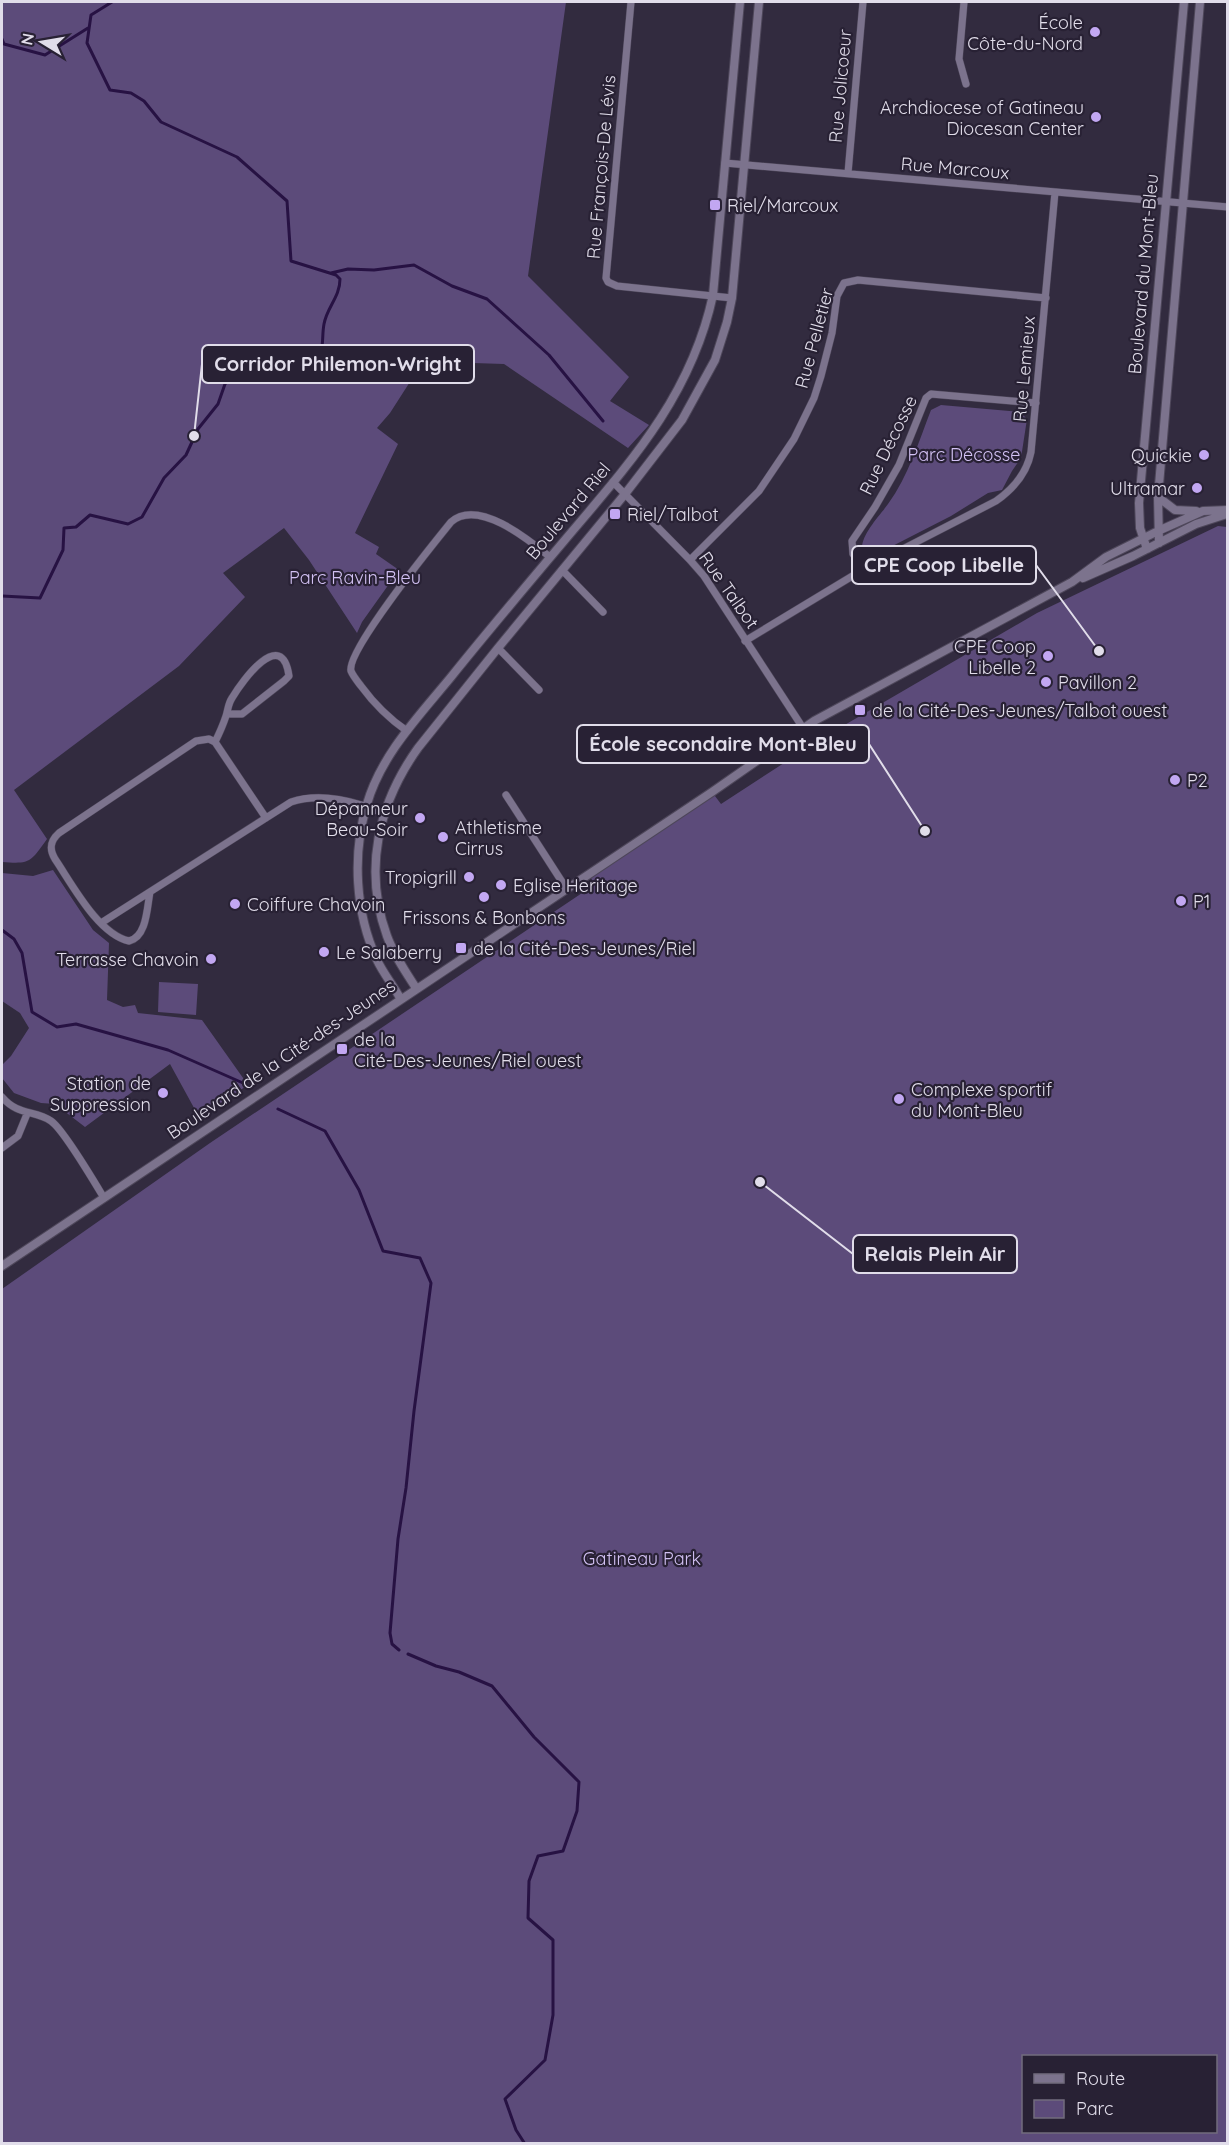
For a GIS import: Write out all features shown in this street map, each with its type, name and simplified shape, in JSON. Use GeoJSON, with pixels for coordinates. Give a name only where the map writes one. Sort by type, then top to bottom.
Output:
{"type":"FeatureCollection","features":[{"type":"Feature","properties":{"kind":"street","name":"Rue François-De Lévis"},"geometry":{"type":"LineString","coordinates":[[631,2],[606,278],[608,282],[617,286],[732,298]]}},
{"type":"Feature","properties":{"kind":"street","name":"Boulevard Riel"},"geometry":{"type":"LineString","coordinates":[[400,998],[377,960],[363,916],[358,862],[359,840],[366,805],[383,766],[407,731],[641,448],[685,377],[701,341],[712,296],[740,2]]}},
{"type":"Feature","properties":{"kind":"street","name":"Boulevard Riel"},"geometry":{"type":"LineString","coordinates":[[416,988],[393,950],[379,907],[376,862],[384,814],[391,794],[411,758],[625,494],[681,420],[705,381],[723,340],[732,298],[759,2]]}},
{"type":"Feature","properties":{"kind":"street","name":"Rue Jolicoeur"},"geometry":{"type":"LineString","coordinates":[[848,173],[863,2]]}},
{"type":"Feature","properties":{"kind":"street"},"geometry":{"type":"LineString","coordinates":[[964,2],[959,59],[966,84]]}},
{"type":"Feature","properties":{"kind":"street","name":"Boulevard du Mont-Bleu"},"geometry":{"type":"LineString","coordinates":[[1147,549],[1140,528],[1139,503],[1184,2]]}},
{"type":"Feature","properties":{"kind":"street","name":"Boulevard du Mont-Bleu"},"geometry":{"type":"LineString","coordinates":[[1159,543],[1158,497],[1200,2]]}},
{"type":"Feature","properties":{"kind":"street","name":"Rue Marcoux"},"geometry":{"type":"LineString","coordinates":[[725,162],[1227,207]]}},
{"type":"Feature","properties":{"kind":"street","name":"Rue Lemieux"},"geometry":{"type":"LineString","coordinates":[[745,641],[864,569],[996,501],[1010,491],[1024,472],[1030,459],[1055,192]]}},
{"type":"Feature","properties":{"kind":"street","name":"Rue Pelletier"},"geometry":{"type":"LineString","coordinates":[[690,560],[759,491],[794,438],[821,376],[832,333],[837,296],[844,283],[858,280],[1046,298]]}},
{"type":"Feature","properties":{"kind":"street","name":"Rue Décosse"},"geometry":{"type":"LineString","coordinates":[[864,569],[853,554],[852,541],[899,465],[926,398],[931,394],[1036,404]]}},
{"type":"Feature","properties":{"kind":"street","name":"Rue Talbot"},"geometry":{"type":"LineString","coordinates":[[614,482],[704,576],[803,728]]}},
{"type":"Feature","properties":{"kind":"street"},"geometry":{"type":"LineString","coordinates":[[1158,497],[1175,510],[1203,511]]}},
{"type":"Feature","properties":{"kind":"street","name":"Boulevard de la Cité-des-Jeunes"},"geometry":{"type":"LineString","coordinates":[[2,1266],[803,728],[1072,582],[1106,558],[1143,538],[1203,511],[1227,512]]}},
{"type":"Feature","properties":{"kind":"street","name":"Boulevard de la Cité-des-Jeunes"},"geometry":{"type":"LineString","coordinates":[[1072,582],[1106,569],[1196,524],[1227,512]]}},
{"type":"Feature","properties":{"kind":"street"},"geometry":{"type":"LineString","coordinates":[[407,731],[380,711],[353,675],[351,664],[357,651],[402,584],[451,522],[459,517],[471,516],[504,525],[519,533],[550,557]]}},
{"type":"Feature","properties":{"kind":"street"},"geometry":{"type":"LineString","coordinates":[[562,570],[603,612]]}},
{"type":"Feature","properties":{"kind":"street"},"geometry":{"type":"LineString","coordinates":[[498,648],[539,690]]}},
{"type":"Feature","properties":{"kind":"street"},"geometry":{"type":"LineString","coordinates":[[215,742],[232,698],[261,661],[268,656],[277,656],[284,660],[289,676],[284,681],[242,714],[227,714]]}},
{"type":"Feature","properties":{"kind":"street"},"geometry":{"type":"LineString","coordinates":[[150,892],[143,930],[135,940],[123,940],[101,923],[55,859],[52,852],[52,841],[59,833],[196,741],[209,739],[215,742],[266,818]]}},
{"type":"Feature","properties":{"kind":"street"},"geometry":{"type":"LineString","coordinates":[[506,795],[566,888]]}},
{"type":"Feature","properties":{"kind":"street"},"geometry":{"type":"LineString","coordinates":[[101,923],[291,802],[311,797],[366,805],[384,814]]}},
{"type":"Feature","properties":{"kind":"street"},"geometry":{"type":"LineString","coordinates":[[2,1097],[12,1106],[27,1114],[42,1116],[55,1124],[104,1198]]}},
{"type":"Feature","properties":{"kind":"street"},"geometry":{"type":"LineString","coordinates":[[2,1148],[18,1136],[27,1114]]}},
{"type":"Feature","properties":{"kind":"green space","name":"Parc Ravin-Bleu"},"geometry":{"type":"Polygon","coordinates":[[[2,2],[566,2],[528,276],[629,377],[610,401],[649,425],[628,448],[504,364],[473,363],[415,374],[390,413],[377,428],[398,444],[355,533],[379,547],[376,554],[399,570],[362,622],[357,633],[309,560],[284,528],[223,573],[245,597],[179,666],[14,790],[47,839],[33,857],[18,863],[2,862],[2,2]]]}},
{"type":"Feature","properties":{"kind":"green space","name":"Parc Décosse"},"geometry":{"type":"Polygon","coordinates":[[[941,405],[1020,412],[1027,419],[1021,458],[1002,490],[988,493],[951,516],[871,557],[864,556],[862,550],[865,536],[901,482],[931,410],[941,405]]]}},
{"type":"Feature","properties":{"kind":"green space","name":"Gatineau Park"},"geometry":{"type":"Polygon","coordinates":[[[1218,526],[1227,527],[1227,2143],[2,2143],[2,1289],[210,1143],[594,885],[589,873],[712,792],[721,804],[824,737],[1037,613],[1218,526]]]}},
{"type":"Feature","properties":{"kind":"green space"},"geometry":{"type":"Polygon","coordinates":[[[53,870],[93,930],[109,943],[107,1000],[123,1007],[135,1005],[138,1013],[202,1020],[248,1085],[199,1117],[170,1064],[85,1127],[55,1104],[41,1103],[14,1093],[2,1078],[2,1065],[11,1056],[29,1028],[20,1013],[2,1001],[2,873],[33,876],[53,870]]]}},
{"type":"Feature","properties":{"kind":"green space"},"geometry":{"type":"Polygon","coordinates":[[[159,982],[198,984],[196,1015],[158,1012],[159,982]]]}},
{"type":"Feature","properties":{"kind":"waterway"},"geometry":{"type":"LineString","coordinates":[[2,596],[40,598],[63,550],[64,528],[76,527],[90,515],[128,524],[142,517],[164,478],[186,455],[198,429],[218,404],[225,384],[245,364],[313,364],[320,354],[326,318],[339,285],[340,279],[336,275],[291,261],[287,201],[237,157],[161,122],[144,101],[131,93],[110,90],[87,43],[91,15],[112,2]]}},
{"type":"Feature","properties":{"kind":"waterway"},"geometry":{"type":"LineString","coordinates":[[2,39],[4,44],[45,55],[88,28]]}},
{"type":"Feature","properties":{"kind":"waterway"},"geometry":{"type":"LineString","coordinates":[[331,273],[348,269],[374,270],[414,265],[452,286],[487,299],[549,355],[603,421]]}},
{"type":"Feature","properties":{"kind":"waterway"},"geometry":{"type":"LineString","coordinates":[[2,930],[14,939],[22,953],[32,1012],[57,1027],[76,1024],[168,1050],[243,1083]]}},
{"type":"Feature","properties":{"kind":"waterway"},"geometry":{"type":"LineString","coordinates":[[278,1109],[325,1131],[359,1190],[383,1251],[420,1258],[431,1283],[398,1539],[390,1633],[392,1644],[399,1650]]}},
{"type":"Feature","properties":{"kind":"waterway"},"geometry":{"type":"LineString","coordinates":[[408,1654],[492,1686],[534,1737],[579,1782],[577,1811],[563,1851],[538,1856],[529,1881],[528,1918],[553,1940],[553,2015],[545,2060],[505,2099],[516,2130],[525,2144]]}},
{"type":"Feature","properties":{"kind":"place","name":"École Côte-du-Nord"},"geometry":{"type":"Point","coordinates":[1095,32]}},
{"type":"Feature","properties":{"kind":"place","name":"Archdiocese of Gatineau Diocesan Center"},"geometry":{"type":"Point","coordinates":[1096,117]}},
{"type":"Feature","properties":{"kind":"place","name":"Riel/Marcoux"},"geometry":{"type":"Point","coordinates":[715,205]}},
{"type":"Feature","properties":{"kind":"place","name":"Corridor Philemon-Wright"},"geometry":{"type":"Point","coordinates":[194,436]}},
{"type":"Feature","properties":{"kind":"place","name":"Quickie"},"geometry":{"type":"Point","coordinates":[1204,455]}},
{"type":"Feature","properties":{"kind":"place","name":"Ultramar"},"geometry":{"type":"Point","coordinates":[1197,488]}},
{"type":"Feature","properties":{"kind":"place","name":"Riel/Talbot"},"geometry":{"type":"Point","coordinates":[615,514]}},
{"type":"Feature","properties":{"kind":"place","name":"CPE Coop Libelle"},"geometry":{"type":"Point","coordinates":[1099,651]}},
{"type":"Feature","properties":{"kind":"place","name":"CPE Coop Libelle 2"},"geometry":{"type":"Point","coordinates":[1048,656]}},
{"type":"Feature","properties":{"kind":"place","name":"Pavillon 2"},"geometry":{"type":"Point","coordinates":[1046,682]}},
{"type":"Feature","properties":{"kind":"place","name":"de la Cité-Des-Jeunes/Talbot ouest"},"geometry":{"type":"Point","coordinates":[860,710]}},
{"type":"Feature","properties":{"kind":"place","name":"P2"},"geometry":{"type":"Point","coordinates":[1175,780]}},
{"type":"Feature","properties":{"kind":"place","name":"Dépanneur Beau-Soir"},"geometry":{"type":"Point","coordinates":[420,818]}},
{"type":"Feature","properties":{"kind":"place","name":"École secondaire Mont-Bleu"},"geometry":{"type":"Point","coordinates":[925,831]}},
{"type":"Feature","properties":{"kind":"place","name":"Athletisme Cirrus"},"geometry":{"type":"Point","coordinates":[443,837]}},
{"type":"Feature","properties":{"kind":"place","name":"Tropigrill"},"geometry":{"type":"Point","coordinates":[469,877]}},
{"type":"Feature","properties":{"kind":"place","name":"Eglise Heritage"},"geometry":{"type":"Point","coordinates":[501,885]}},
{"type":"Feature","properties":{"kind":"place","name":"Frissons & Bonbons"},"geometry":{"type":"Point","coordinates":[484,897]}},
{"type":"Feature","properties":{"kind":"place","name":"P1"},"geometry":{"type":"Point","coordinates":[1181,901]}},
{"type":"Feature","properties":{"kind":"place","name":"Coiffure Chavoin"},"geometry":{"type":"Point","coordinates":[235,904]}},
{"type":"Feature","properties":{"kind":"place","name":"de la Cité-Des-Jeunes/Riel"},"geometry":{"type":"Point","coordinates":[461,948]}},
{"type":"Feature","properties":{"kind":"place","name":"Le Salaberry"},"geometry":{"type":"Point","coordinates":[324,952]}},
{"type":"Feature","properties":{"kind":"place","name":"Terrasse Chavoin"},"geometry":{"type":"Point","coordinates":[211,959]}},
{"type":"Feature","properties":{"kind":"place","name":"de la Cité-Des-Jeunes/Riel ouest"},"geometry":{"type":"Point","coordinates":[342,1049]}},
{"type":"Feature","properties":{"kind":"place","name":"Station de Suppression"},"geometry":{"type":"Point","coordinates":[163,1093]}},
{"type":"Feature","properties":{"kind":"place","name":"Complexe sportif du Mont-Bleu"},"geometry":{"type":"Point","coordinates":[899,1099]}},
{"type":"Feature","properties":{"kind":"place","name":"Relais Plein Air"},"geometry":{"type":"Point","coordinates":[760,1182]}}]}
